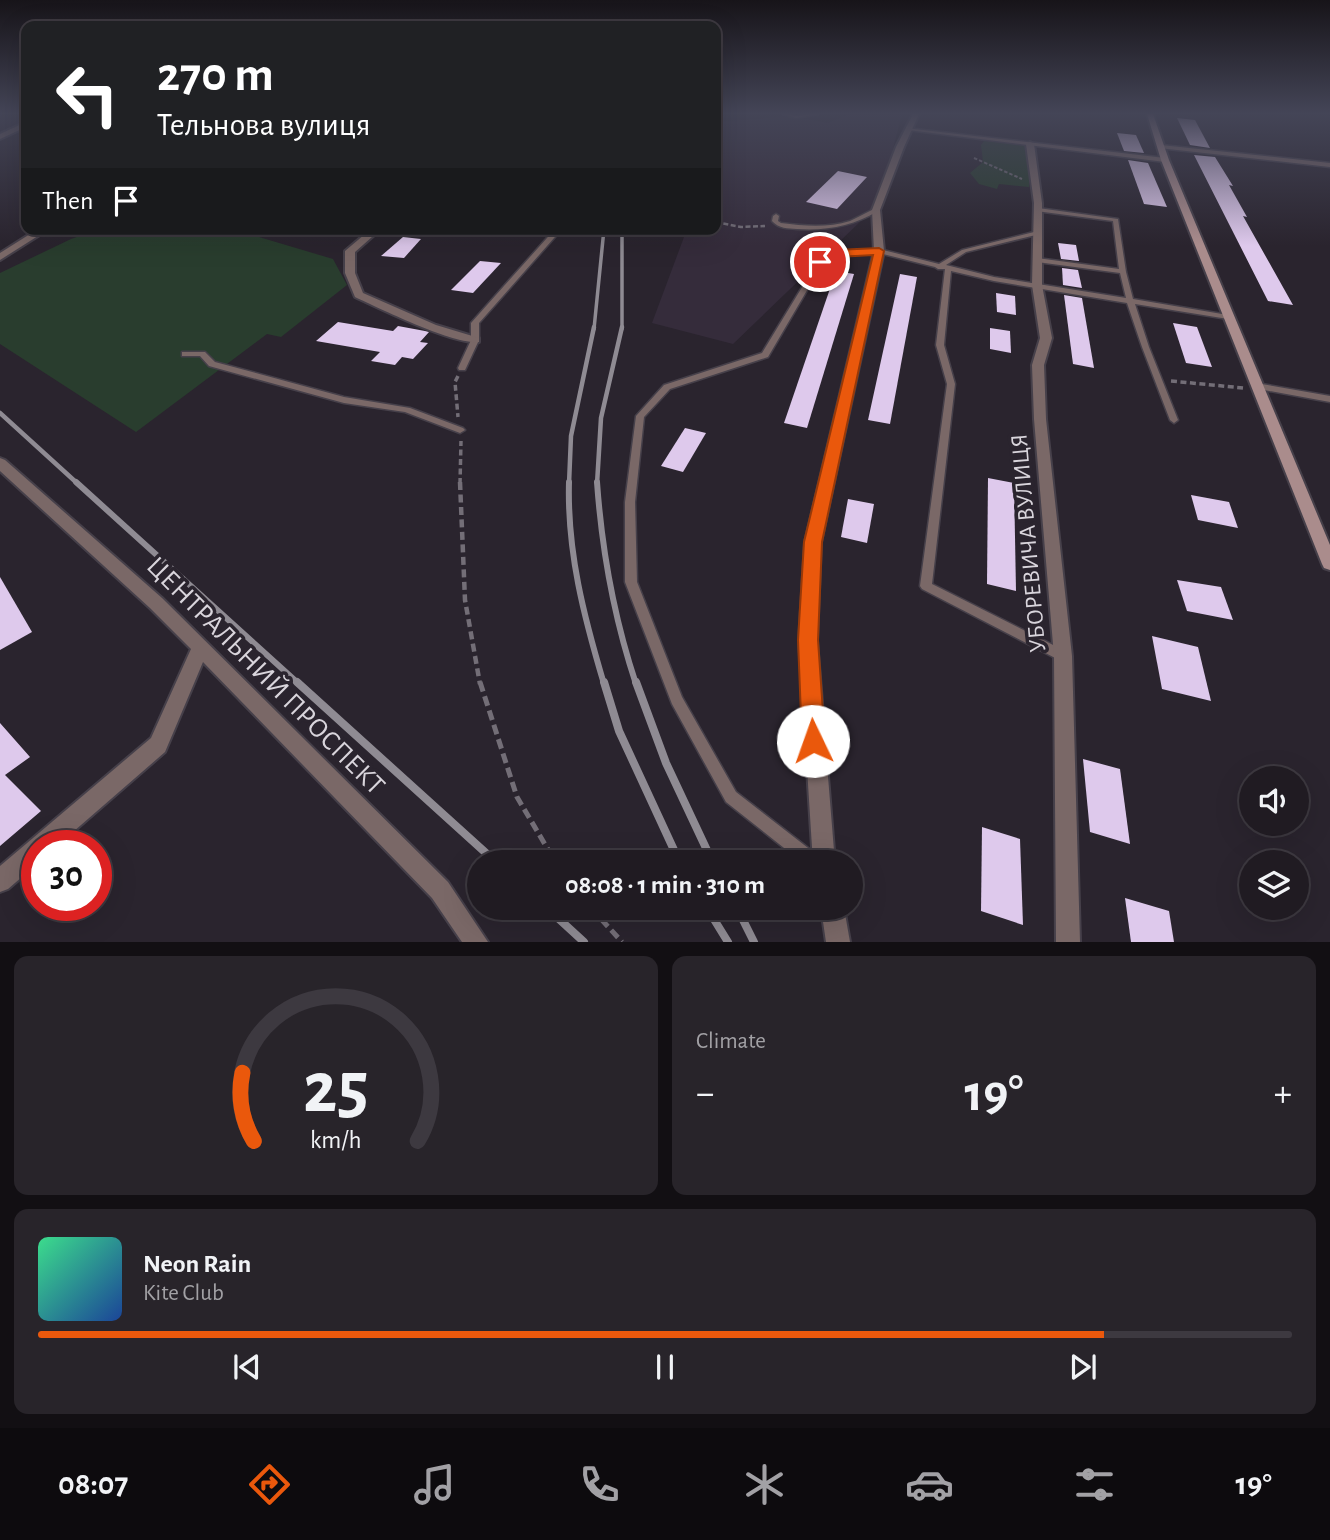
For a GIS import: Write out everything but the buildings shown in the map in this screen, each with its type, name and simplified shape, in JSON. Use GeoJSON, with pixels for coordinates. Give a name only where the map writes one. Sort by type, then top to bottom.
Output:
{"type":"FeatureCollection","features":[{"type":"Feature","properties":{"kind":"main road"},"geometry":{"type":"LineString","coordinates":[[1165,160],[1330,564]]}},
{"type":"Feature","properties":{"kind":"street"},"geometry":{"type":"LineString","coordinates":[[823,850],[808,640],[813,542],[879,251],[876,210],[897,158]]}},
{"type":"Feature","properties":{"kind":"street","name":"УБОРЕВИЧА ВУЛИЦЯ"},"geometry":{"type":"LineString","coordinates":[[1033,158],[1038,210],[1037,285],[1046,338],[1038,365],[1040,419],[1063,656],[1068,942]]}},
{"type":"Feature","properties":{"kind":"street"},"geometry":{"type":"LineString","coordinates":[[0,257],[36,235]]}},
{"type":"Feature","properties":{"kind":"street"},"geometry":{"type":"LineString","coordinates":[[370,235],[350,251],[350,273],[359,295],[432,327],[475,340]]}},
{"type":"Feature","properties":{"kind":"street","name":"ЦЕНТРАЛЬНИЙ ПРОСПЕКТ"},"geometry":{"type":"LineString","coordinates":[[0,463],[156,603],[440,890],[476,942]]}},
{"type":"Feature","properties":{"kind":"street"},"geometry":{"type":"LineString","coordinates":[[59,830],[158,745],[200,648]]}},
{"type":"Feature","properties":{"kind":"street"},"geometry":{"type":"LineString","coordinates":[[0,881],[21,863]]}},
{"type":"Feature","properties":{"kind":"street"},"geometry":{"type":"LineString","coordinates":[[834,920],[838,942]]}},
{"type":"Feature","properties":{"kind":"lane"},"geometry":{"type":"LineString","coordinates":[[1148,158],[1165,160]]}},
{"type":"Feature","properties":{"kind":"lane"},"geometry":{"type":"LineString","coordinates":[[1264,158],[1330,165]]}},
{"type":"Feature","properties":{"kind":"lane"},"geometry":{"type":"LineString","coordinates":[[776,216],[775,221],[779,225],[838,227],[856,223],[876,210]]}},
{"type":"Feature","properties":{"kind":"lane"},"geometry":{"type":"LineString","coordinates":[[1038,210],[1116,220],[1121,271],[1128,300],[1174,420]]}},
{"type":"Feature","properties":{"kind":"lane"},"geometry":{"type":"LineString","coordinates":[[1038,233],[964,251],[943,268],[940,345],[951,384],[926,586],[1063,656]]}},
{"type":"Feature","properties":{"kind":"lane"},"geometry":{"type":"LineString","coordinates":[[462,368],[475,340],[475,323],[554,235]]}},
{"type":"Feature","properties":{"kind":"lane"},"geometry":{"type":"LineString","coordinates":[[799,850],[731,797],[677,700],[631,582],[630,502],[640,416],[667,387],[765,355],[820,262],[835,254],[879,251],[943,268],[1228,317]]}},
{"type":"Feature","properties":{"kind":"lane"},"geometry":{"type":"LineString","coordinates":[[1037,260],[1121,271]]}},
{"type":"Feature","properties":{"kind":"lane"},"geometry":{"type":"LineString","coordinates":[[185,354],[202,354],[212,364],[344,400],[407,410],[460,430]]}},
{"type":"Feature","properties":{"kind":"lane"},"geometry":{"type":"LineString","coordinates":[[1256,386],[1330,399]]}},
{"type":"Feature","properties":{"kind":"path"},"geometry":{"type":"LineString","coordinates":[[974,158],[1036,187]]}},
{"type":"Feature","properties":{"kind":"path"},"geometry":{"type":"LineString","coordinates":[[721,223],[741,227],[779,225]]}},
{"type":"Feature","properties":{"kind":"path"},"geometry":{"type":"LineString","coordinates":[[462,368],[455,382],[460,430],[459,540],[465,617],[476,670],[495,737],[522,806],[548,850]]}},
{"type":"Feature","properties":{"kind":"path"},"geometry":{"type":"LineString","coordinates":[[1158,379],[1231,387],[1256,386]]}},
{"type":"Feature","properties":{"kind":"path"},"geometry":{"type":"LineString","coordinates":[[602,920],[622,942]]}},
{"type":"Feature","properties":{"kind":"shaded area"},"geometry":{"type":"Polygon","coordinates":[[[721,158],[891,158],[880,199],[863,219],[733,344],[652,323],[685,235],[721,235],[721,158]]]}},
{"type":"Feature","properties":{"kind":"green space"},"geometry":{"type":"Polygon","coordinates":[[[983,158],[1030,158],[1029,187],[999,184],[997,189],[979,184],[970,173],[983,162],[983,158]]]}},
{"type":"Feature","properties":{"kind":"green space"},"geometry":{"type":"Polygon","coordinates":[[[83,235],[252,235],[333,259],[347,285],[281,337],[267,334],[136,432],[0,344],[0,273],[83,235]]]}},
{"type":"Feature","properties":{"kind":"railway"},"geometry":{"type":"LineString","coordinates":[[594,329],[603,235]]}},
{"type":"Feature","properties":{"kind":"railway"},"geometry":{"type":"LineString","coordinates":[[622,235],[622,327]]}},
{"type":"Feature","properties":{"kind":"railway"},"geometry":{"type":"LineString","coordinates":[[569,484],[571,436],[594,327]]}},
{"type":"Feature","properties":{"kind":"railway"},"geometry":{"type":"LineString","coordinates":[[597,483],[601,418],[622,327]]}},
{"type":"Feature","properties":{"kind":"railway"},"geometry":{"type":"LineString","coordinates":[[0,413],[78,484]]}},
{"type":"Feature","properties":{"kind":"railway"},"geometry":{"type":"LineString","coordinates":[[76,482],[299,684]]}},
{"type":"Feature","properties":{"kind":"railway"},"geometry":{"type":"LineString","coordinates":[[597,483],[610,584],[636,684]]}},
{"type":"Feature","properties":{"kind":"railway"},"geometry":{"type":"LineString","coordinates":[[569,484],[571,534],[578,584],[604,684]]}},
{"type":"Feature","properties":{"kind":"railway"},"geometry":{"type":"LineString","coordinates":[[297,682],[483,850]]}},
{"type":"Feature","properties":{"kind":"railway"},"geometry":{"type":"LineString","coordinates":[[604,682],[619,731],[674,850]]}},
{"type":"Feature","properties":{"kind":"railway"},"geometry":{"type":"LineString","coordinates":[[636,682],[666,763],[707,850]]}},
{"type":"Feature","properties":{"kind":"railway"},"geometry":{"type":"LineString","coordinates":[[560,920],[584,942]]}},
{"type":"Feature","properties":{"kind":"railway"},"geometry":{"type":"LineString","coordinates":[[714,920],[728,942]]}},
{"type":"Feature","properties":{"kind":"railway"},"geometry":{"type":"LineString","coordinates":[[743,920],[754,942]]}},
{"type":"Feature","properties":{"kind":"route"},"geometry":{"type":"LineString","coordinates":[[813,741],[808,640],[813,542],[879,251],[835,254],[820,262]]}}]}
